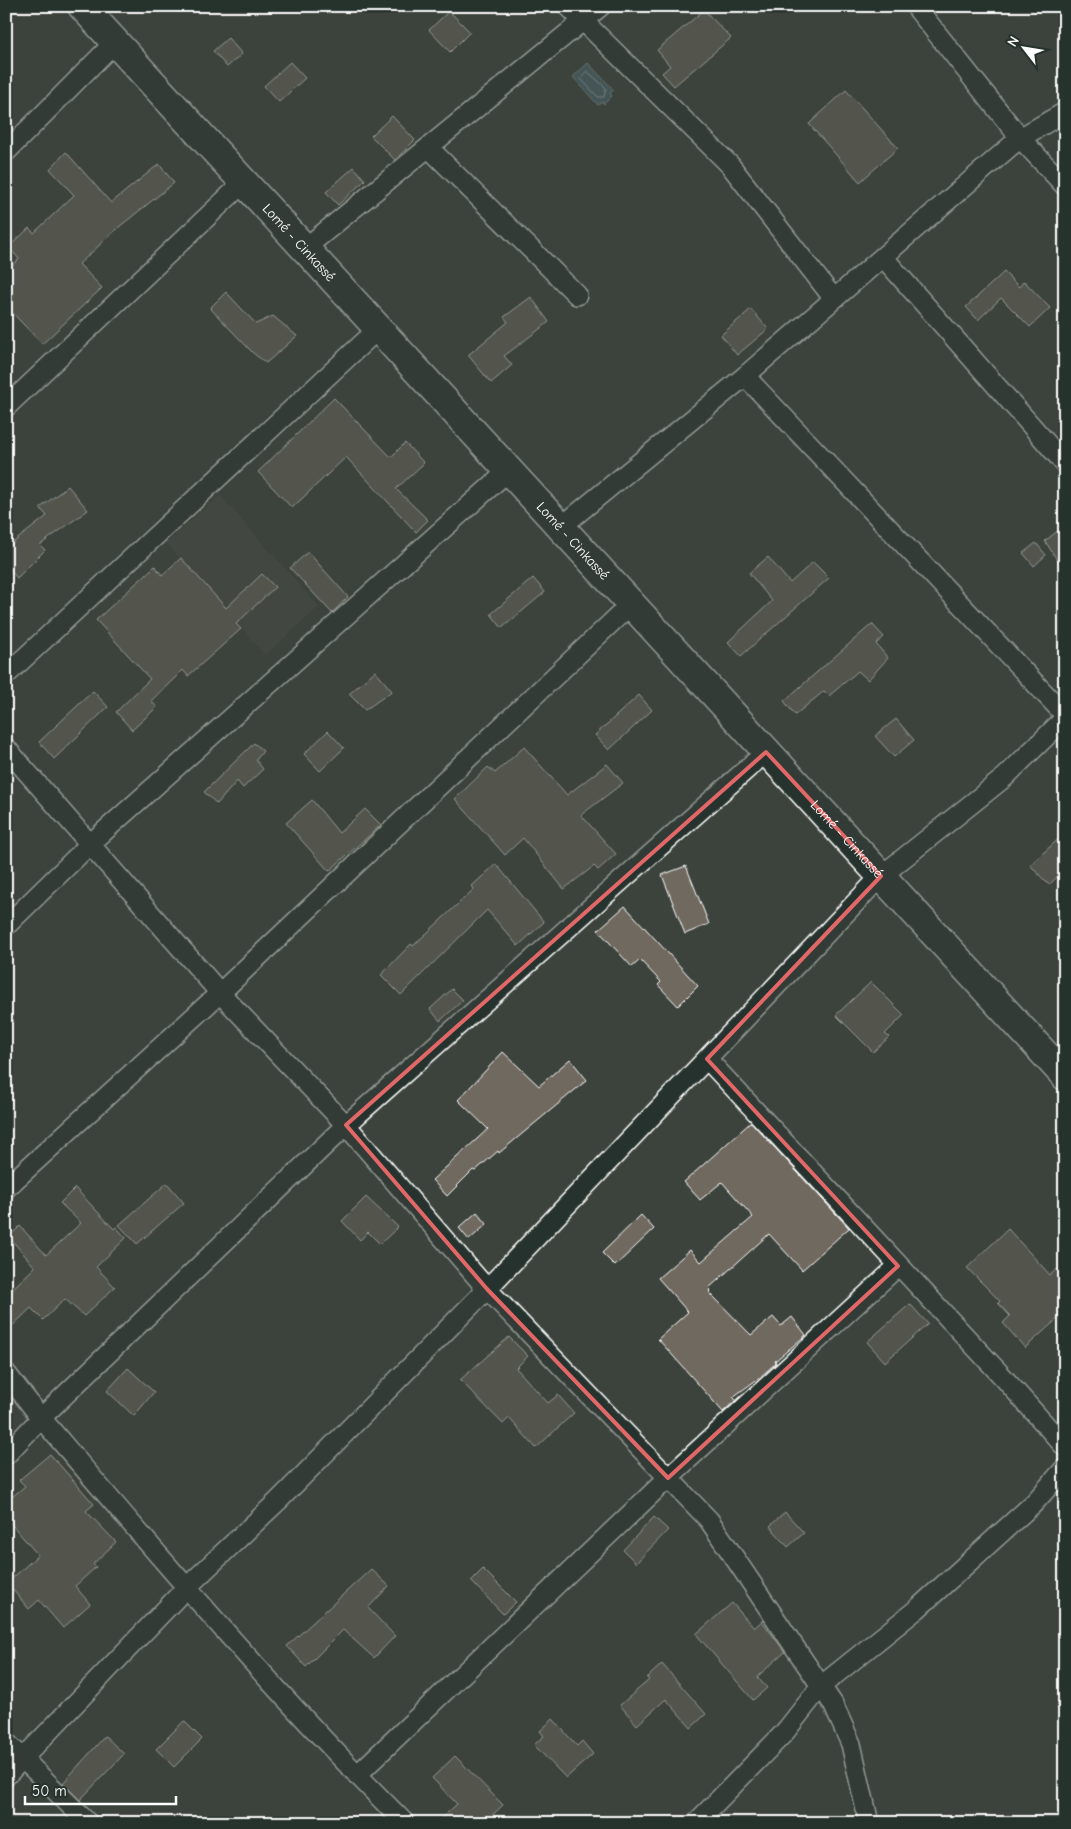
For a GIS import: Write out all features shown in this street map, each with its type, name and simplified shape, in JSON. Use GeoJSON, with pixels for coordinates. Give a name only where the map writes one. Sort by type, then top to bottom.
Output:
{"type":"FeatureCollection","features":[{"type":"Feature","properties":{"kind":"highway","name":"Lomé - Cinkassé"},"geometry":{"type":"LineString","coordinates":[[82,6],[1065,1076]]}},
{"type":"Feature","properties":{"kind":"street"},"geometry":{"type":"LineString","coordinates":[[568,6],[582,22],[730,165],[834,299]]}},
{"type":"Feature","properties":{"kind":"street"},"geometry":{"type":"LineString","coordinates":[[304,249],[601,6]]}},
{"type":"Feature","properties":{"kind":"street"},"geometry":{"type":"LineString","coordinates":[[915,6],[1020,138],[1065,186]]}},
{"type":"Feature","properties":{"kind":"street"},"geometry":{"type":"LineString","coordinates":[[6,152],[114,43]]}},
{"type":"Feature","properties":{"kind":"street"},"geometry":{"type":"LineString","coordinates":[[560,527],[745,376],[1020,138],[1065,112]]}},
{"type":"Feature","properties":{"kind":"street"},"geometry":{"type":"LineString","coordinates":[[429,148],[577,295]]}},
{"type":"Feature","properties":{"kind":"street"},"geometry":{"type":"LineString","coordinates":[[6,407],[244,183]]}},
{"type":"Feature","properties":{"kind":"street"},"geometry":{"type":"LineString","coordinates":[[883,257],[1065,464]]}},
{"type":"Feature","properties":{"kind":"street"},"geometry":{"type":"LineString","coordinates":[[6,675],[378,329]]}},
{"type":"Feature","properties":{"kind":"street"},"geometry":{"type":"LineString","coordinates":[[6,1776],[186,1588],[280,1499],[487,1289],[881,876],[1005,777],[1065,716],[745,376]]}},
{"type":"Feature","properties":{"kind":"street"},"geometry":{"type":"LineString","coordinates":[[6,926],[90,844],[508,470]]}},
{"type":"Feature","properties":{"kind":"street"},"geometry":{"type":"LineString","coordinates":[[6,1188],[220,993],[631,604]]}},
{"type":"Feature","properties":{"kind":"street"},"geometry":{"type":"LineString","coordinates":[[6,748],[220,993],[346,1125],[487,1289],[709,1520],[833,1704],[851,1744],[868,1823]]}},
{"type":"Feature","properties":{"kind":"street"},"geometry":{"type":"LineString","coordinates":[[6,1454],[41,1418],[346,1125],[766,752]]}},
{"type":"Feature","properties":{"kind":"street"},"geometry":{"type":"LineString","coordinates":[[707,1059],[1003,1377],[1065,1447]]}},
{"type":"Feature","properties":{"kind":"street"},"geometry":{"type":"LineString","coordinates":[[357,1775],[668,1478],[898,1266]]}},
{"type":"Feature","properties":{"kind":"street"},"geometry":{"type":"LineString","coordinates":[[6,1373],[41,1418],[186,1588],[357,1775],[405,1823]]}},
{"type":"Feature","properties":{"kind":"street"},"geometry":{"type":"LineString","coordinates":[[696,1823],[784,1733],[821,1686],[917,1609],[1034,1503],[1065,1468]]}},
{"type":"Feature","properties":{"kind":"street"},"geometry":{"type":"LineString","coordinates":[[6,1742],[88,1823]]}},
{"type":"Feature","properties":{"kind":"highlighted area"},"geometry":{"type":"Polygon","coordinates":[[[766,752],[881,876],[707,1059],[898,1266],[668,1478],[487,1289],[346,1125],[766,752]]]}},
{"type":"Feature","properties":{"kind":"shaded area"},"geometry":{"type":"Polygon","coordinates":[[[220,495],[319,607],[265,655],[166,543],[220,495]]]}},
{"type":"Feature","properties":{"kind":"water"},"geometry":{"type":"Polygon","coordinates":[[[588,63],[614,90],[610,93],[612,96],[604,104],[602,102],[598,105],[573,77],[588,63]]]}},
{"type":"Feature","properties":{"kind":"building"},"geometry":{"type":"Polygon","coordinates":[[[704,10],[731,38],[674,86],[662,73],[670,66],[657,50],[704,10]]]}},
{"type":"Feature","properties":{"kind":"building"},"geometry":{"type":"Polygon","coordinates":[[[449,11],[470,32],[450,52],[429,30],[449,11]]]}},
{"type":"Feature","properties":{"kind":"building"},"geometry":{"type":"Polygon","coordinates":[[[228,38],[242,54],[227,67],[213,51],[228,38]]]}},
{"type":"Feature","properties":{"kind":"building"},"geometry":{"type":"Polygon","coordinates":[[[290,62],[305,78],[279,102],[264,86],[290,62]]]}},
{"type":"Feature","properties":{"kind":"building"},"geometry":{"type":"Polygon","coordinates":[[[846,90],[898,148],[860,182],[809,124],[846,90]]]}},
{"type":"Feature","properties":{"kind":"building"},"geometry":{"type":"Polygon","coordinates":[[[392,116],[415,140],[395,160],[371,136],[392,116]]]}},
{"type":"Feature","properties":{"kind":"building"},"geometry":{"type":"Polygon","coordinates":[[[66,152],[111,203],[159,164],[174,183],[119,227],[79,264],[102,288],[42,344],[6,306],[6,271],[19,259],[9,247],[29,228],[34,233],[74,195],[50,169],[66,152]]]}},
{"type":"Feature","properties":{"kind":"building"},"geometry":{"type":"Polygon","coordinates":[[[354,167],[365,180],[338,205],[326,192],[354,167]]]}},
{"type":"Feature","properties":{"kind":"building"},"geometry":{"type":"Polygon","coordinates":[[[1004,272],[1019,287],[1024,281],[1050,308],[1030,327],[1001,298],[978,320],[966,307],[1004,272]]]}},
{"type":"Feature","properties":{"kind":"building"},"geometry":{"type":"Polygon","coordinates":[[[226,292],[256,324],[273,316],[297,336],[266,363],[253,353],[210,308],[226,292]]]}},
{"type":"Feature","properties":{"kind":"building"},"geometry":{"type":"Polygon","coordinates":[[[531,297],[549,322],[504,356],[512,365],[491,383],[468,355],[508,322],[504,317],[531,297]]]}},
{"type":"Feature","properties":{"kind":"building"},"geometry":{"type":"Polygon","coordinates":[[[751,309],[768,329],[737,355],[721,335],[751,309]]]}},
{"type":"Feature","properties":{"kind":"building"},"geometry":{"type":"Polygon","coordinates":[[[334,398],[391,457],[405,443],[424,463],[396,489],[428,520],[416,532],[346,457],[292,508],[258,472],[334,398]]]}},
{"type":"Feature","properties":{"kind":"building"},"geometry":{"type":"Polygon","coordinates":[[[68,486],[88,510],[40,545],[45,550],[17,578],[6,566],[6,548],[47,516],[40,508],[68,486]]]}},
{"type":"Feature","properties":{"kind":"building"},"geometry":{"type":"Polygon","coordinates":[[[1065,525],[1065,572],[1045,541],[1065,525]]]}},
{"type":"Feature","properties":{"kind":"building"},"geometry":{"type":"Polygon","coordinates":[[[1036,543],[1046,555],[1034,566],[1023,553],[1036,543]]]}},
{"type":"Feature","properties":{"kind":"building"},"geometry":{"type":"Polygon","coordinates":[[[308,552],[348,597],[332,613],[290,568],[308,552]]]}},
{"type":"Feature","properties":{"kind":"building"},"geometry":{"type":"Polygon","coordinates":[[[768,557],[790,583],[813,562],[829,578],[741,656],[728,642],[772,601],[749,573],[768,557]]]}},
{"type":"Feature","properties":{"kind":"building"},"geometry":{"type":"Polygon","coordinates":[[[181,558],[226,608],[262,574],[275,587],[236,624],[241,629],[188,676],[183,670],[151,701],[157,707],[132,730],[116,712],[150,679],[96,620],[155,566],[162,575],[181,558]]]}},
{"type":"Feature","properties":{"kind":"building"},"geometry":{"type":"Polygon","coordinates":[[[533,578],[545,592],[502,628],[491,614],[533,578]]]}},
{"type":"Feature","properties":{"kind":"building"},"geometry":{"type":"Polygon","coordinates":[[[872,624],[884,637],[876,644],[888,658],[868,680],[858,671],[829,696],[824,691],[795,715],[784,701],[872,624]]]}},
{"type":"Feature","properties":{"kind":"building"},"geometry":{"type":"Polygon","coordinates":[[[375,671],[392,691],[365,710],[349,694],[375,671]]]}},
{"type":"Feature","properties":{"kind":"building"},"geometry":{"type":"Polygon","coordinates":[[[93,691],[108,707],[54,759],[39,742],[93,691]]]}},
{"type":"Feature","properties":{"kind":"building"},"geometry":{"type":"Polygon","coordinates":[[[639,695],[652,710],[609,750],[595,735],[639,695]]]}},
{"type":"Feature","properties":{"kind":"building"},"geometry":{"type":"Polygon","coordinates":[[[896,719],[914,740],[894,757],[875,736],[896,719]]]}},
{"type":"Feature","properties":{"kind":"building"},"geometry":{"type":"Polygon","coordinates":[[[328,731],[344,748],[320,771],[304,754],[328,731]]]}},
{"type":"Feature","properties":{"kind":"building"},"geometry":{"type":"Polygon","coordinates":[[[254,743],[263,751],[256,760],[263,769],[243,788],[237,781],[217,804],[204,792],[254,743]]]}},
{"type":"Feature","properties":{"kind":"building"},"geometry":{"type":"Polygon","coordinates":[[[524,747],[567,795],[607,764],[623,783],[581,815],[616,854],[598,870],[594,866],[564,889],[523,838],[505,855],[455,799],[488,767],[495,773],[524,747]]]}},
{"type":"Feature","properties":{"kind":"building"},"geometry":{"type":"Polygon","coordinates":[[[312,800],[339,833],[365,809],[381,825],[329,871],[286,823],[312,800]]]}},
{"type":"Feature","properties":{"kind":"building"},"geometry":{"type":"Polygon","coordinates":[[[1065,833],[1065,869],[1049,885],[1030,865],[1065,833]]]}},
{"type":"Feature","properties":{"kind":"building"},"geometry":{"type":"Polygon","coordinates":[[[496,864],[544,922],[518,946],[487,910],[401,995],[381,975],[411,944],[413,946],[474,889],[472,886],[496,864]]]}},
{"type":"Feature","properties":{"kind":"building"},"geometry":{"type":"Polygon","coordinates":[[[686,866],[709,924],[685,934],[662,875],[686,866]]]}},
{"type":"Feature","properties":{"kind":"building"},"geometry":{"type":"Polygon","coordinates":[[[625,906],[698,986],[678,1006],[658,985],[661,982],[640,960],[632,967],[598,930],[625,906]]]}},
{"type":"Feature","properties":{"kind":"building"},"geometry":{"type":"Polygon","coordinates":[[[871,982],[904,1015],[885,1034],[889,1037],[873,1052],[836,1015],[871,982]]]}},
{"type":"Feature","properties":{"kind":"building"},"geometry":{"type":"Polygon","coordinates":[[[452,989],[463,1000],[440,1021],[430,1009],[452,989]]]}},
{"type":"Feature","properties":{"kind":"building"},"geometry":{"type":"Polygon","coordinates":[[[503,1052],[539,1086],[570,1059],[587,1080],[499,1153],[498,1151],[475,1171],[473,1170],[447,1196],[432,1180],[488,1129],[458,1100],[503,1052]]]}},
{"type":"Feature","properties":{"kind":"building"},"geometry":{"type":"Polygon","coordinates":[[[751,1122],[849,1228],[802,1270],[769,1234],[709,1288],[711,1290],[709,1292],[751,1335],[773,1317],[781,1326],[792,1317],[806,1335],[775,1361],[776,1363],[759,1378],[733,1397],[736,1400],[723,1412],[658,1339],[688,1312],[658,1278],[690,1250],[701,1262],[753,1217],[722,1182],[700,1200],[684,1182],[751,1122]]]}},
{"type":"Feature","properties":{"kind":"building"},"geometry":{"type":"Polygon","coordinates":[[[167,1183],[184,1203],[137,1244],[119,1225],[167,1183]]]}},
{"type":"Feature","properties":{"kind":"building"},"geometry":{"type":"Polygon","coordinates":[[[75,1188],[114,1229],[116,1227],[126,1238],[96,1267],[115,1287],[84,1316],[65,1299],[43,1320],[31,1308],[6,1332],[6,1295],[35,1267],[9,1237],[20,1226],[46,1255],[81,1223],[60,1203],[75,1188]]]}},
{"type":"Feature","properties":{"kind":"building"},"geometry":{"type":"Polygon","coordinates":[[[366,1197],[398,1227],[380,1244],[368,1232],[360,1240],[342,1221],[366,1197]]]}},
{"type":"Feature","properties":{"kind":"building"},"geometry":{"type":"Polygon","coordinates":[[[477,1212],[487,1224],[469,1240],[459,1228],[477,1212]]]}},
{"type":"Feature","properties":{"kind":"building"},"geometry":{"type":"Polygon","coordinates":[[[641,1215],[654,1229],[615,1266],[602,1253],[641,1215]]]}},
{"type":"Feature","properties":{"kind":"building"},"geometry":{"type":"Polygon","coordinates":[[[1008,1229],[1050,1275],[1057,1269],[1065,1277],[1065,1312],[1025,1348],[1003,1323],[1010,1316],[998,1303],[1000,1301],[967,1268],[1008,1229]]]}},
{"type":"Feature","properties":{"kind":"building"},"geometry":{"type":"Polygon","coordinates":[[[910,1304],[928,1324],[885,1362],[867,1342],[910,1304]]]}},
{"type":"Feature","properties":{"kind":"building"},"geometry":{"type":"Polygon","coordinates":[[[509,1337],[528,1356],[516,1368],[548,1403],[558,1395],[574,1413],[536,1448],[509,1418],[503,1424],[460,1380],[509,1337]]]}},
{"type":"Feature","properties":{"kind":"building"},"geometry":{"type":"Polygon","coordinates":[[[128,1368],[154,1392],[134,1416],[107,1391],[128,1368]]]}},
{"type":"Feature","properties":{"kind":"building"},"geometry":{"type":"Polygon","coordinates":[[[50,1454],[94,1504],[86,1511],[116,1542],[93,1564],[96,1567],[75,1586],[90,1604],[63,1628],[39,1600],[29,1609],[7,1583],[38,1555],[6,1518],[6,1502],[25,1486],[19,1480],[50,1454]]]}},
{"type":"Feature","properties":{"kind":"building"},"geometry":{"type":"Polygon","coordinates":[[[785,1512],[804,1533],[788,1547],[770,1526],[785,1512]]]}},
{"type":"Feature","properties":{"kind":"building"},"geometry":{"type":"Polygon","coordinates":[[[654,1517],[668,1530],[636,1563],[623,1550],[654,1517]]]}},
{"type":"Feature","properties":{"kind":"building"},"geometry":{"type":"Polygon","coordinates":[[[371,1569],[389,1586],[368,1608],[395,1636],[374,1658],[343,1630],[306,1667],[287,1646],[371,1569]]]}},
{"type":"Feature","properties":{"kind":"building"},"geometry":{"type":"Polygon","coordinates":[[[483,1569],[516,1602],[503,1614],[471,1581],[483,1569]]]}},
{"type":"Feature","properties":{"kind":"building"},"geometry":{"type":"Polygon","coordinates":[[[732,1603],[754,1628],[762,1621],[785,1652],[757,1677],[767,1688],[753,1700],[696,1634],[732,1603]]]}},
{"type":"Feature","properties":{"kind":"building"},"geometry":{"type":"Polygon","coordinates":[[[662,1664],[706,1714],[691,1728],[666,1699],[637,1725],[620,1705],[649,1680],[647,1678],[662,1664]]]}},
{"type":"Feature","properties":{"kind":"building"},"geometry":{"type":"Polygon","coordinates":[[[553,1719],[577,1746],[582,1741],[593,1754],[566,1778],[534,1745],[544,1736],[540,1731],[553,1719]]]}},
{"type":"Feature","properties":{"kind":"building"},"geometry":{"type":"Polygon","coordinates":[[[184,1721],[202,1739],[174,1767],[156,1749],[184,1721]]]}},
{"type":"Feature","properties":{"kind":"building"},"geometry":{"type":"Polygon","coordinates":[[[105,1736],[124,1754],[80,1800],[63,1783],[105,1736]]]}},
{"type":"Feature","properties":{"kind":"building"},"geometry":{"type":"Polygon","coordinates":[[[455,1756],[503,1805],[484,1823],[436,1823],[457,1804],[432,1778],[455,1756]]]}}]}
